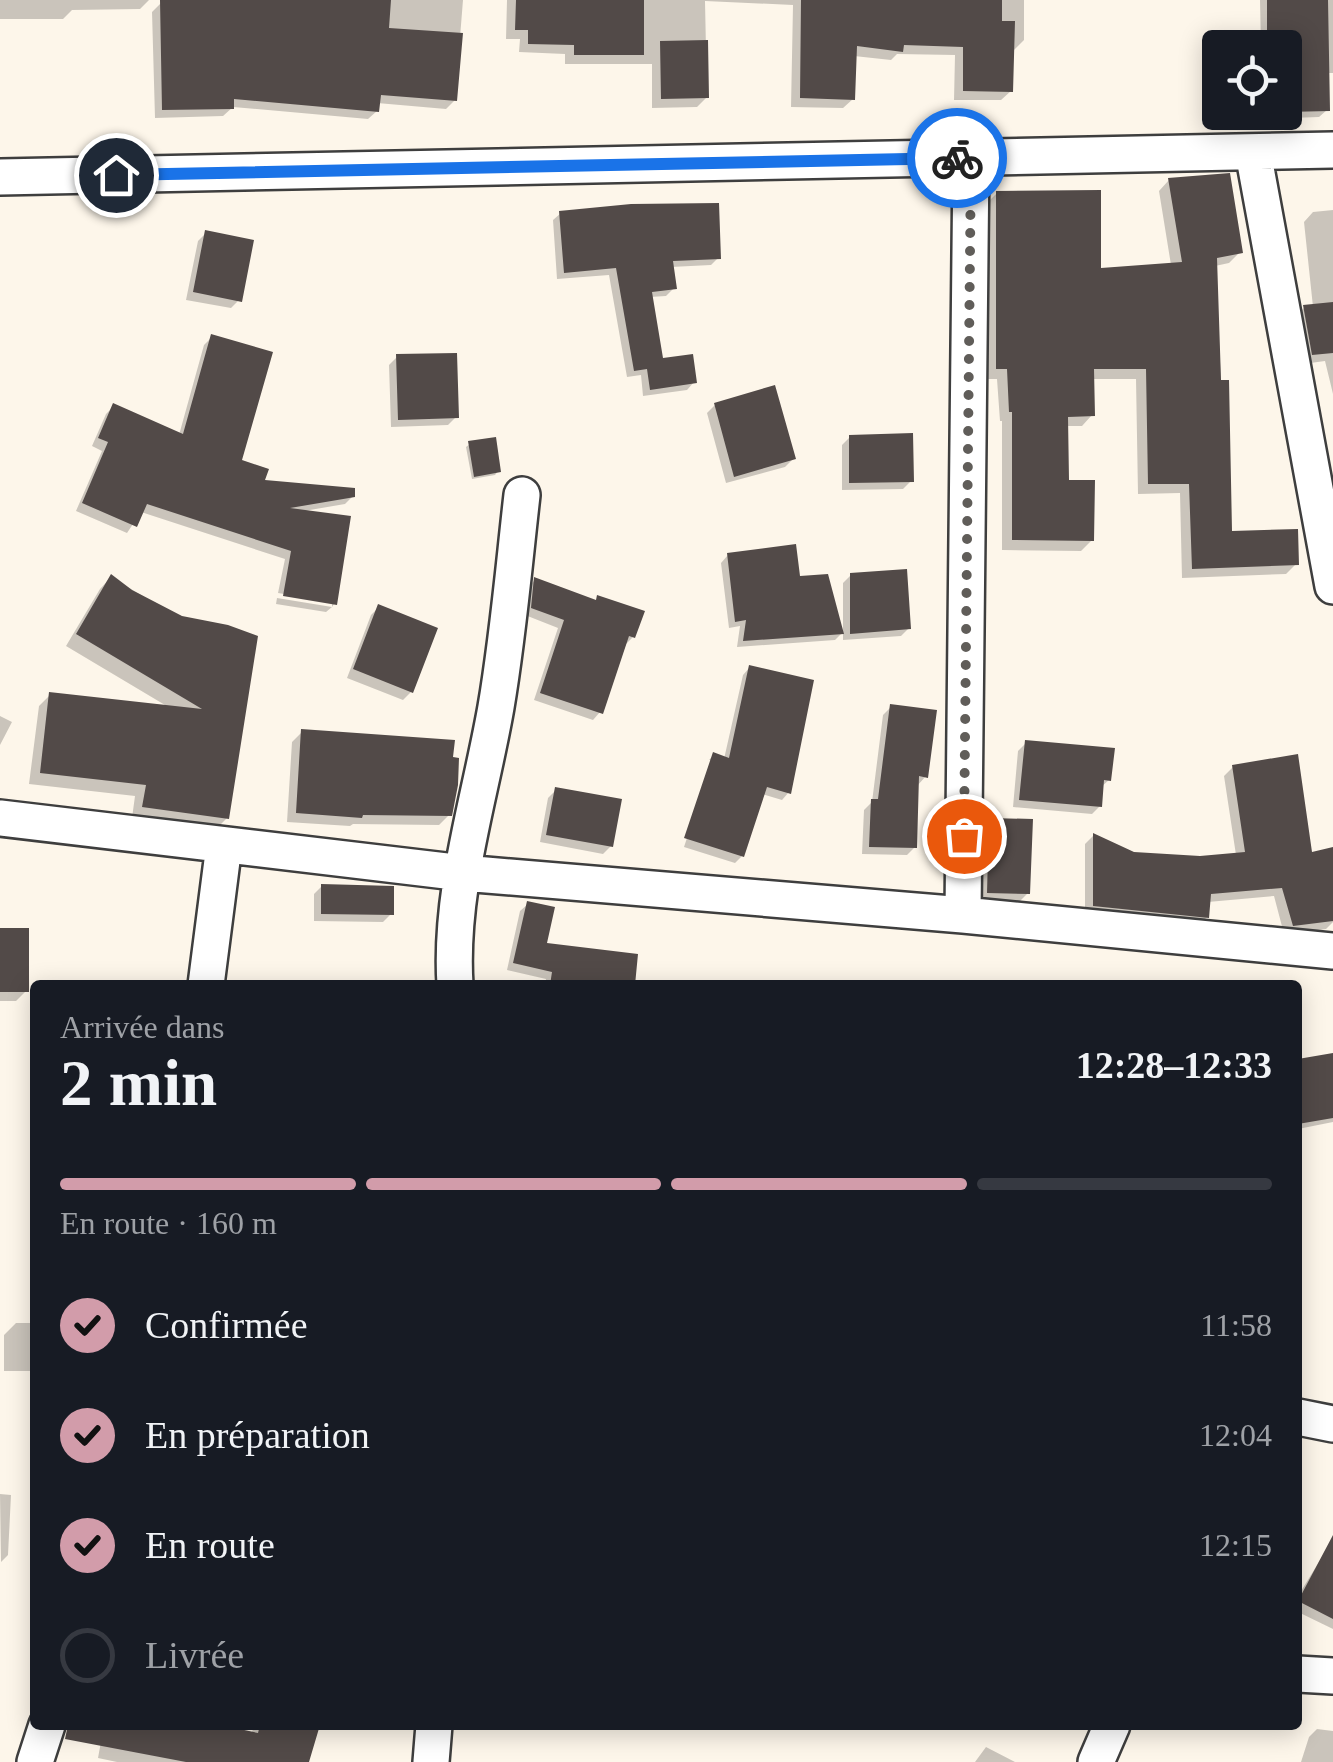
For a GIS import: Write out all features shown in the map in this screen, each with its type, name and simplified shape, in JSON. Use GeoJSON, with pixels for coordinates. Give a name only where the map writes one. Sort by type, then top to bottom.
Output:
{"type":"FeatureCollection","features":[{"type":"Feature","properties":{"kind":"street"},"geometry":{"type":"LineString","coordinates":[[0,177],[1333,150]]}},
{"type":"Feature","properties":{"kind":"street"},"geometry":{"type":"LineString","coordinates":[[1254,152],[1333,586]]}},
{"type":"Feature","properties":{"kind":"street"},"geometry":{"type":"LineString","coordinates":[[963,916],[971,157]]}},
{"type":"Feature","properties":{"kind":"street"},"geometry":{"type":"LineString","coordinates":[[456,980],[452,944],[496,705],[522,495]]}},
{"type":"Feature","properties":{"kind":"street"},"geometry":{"type":"LineString","coordinates":[[0,818],[463,873],[1333,952]]}},
{"type":"Feature","properties":{"kind":"street"},"geometry":{"type":"LineString","coordinates":[[207,980],[224,845]]}},
{"type":"Feature","properties":{"kind":"street"},"geometry":{"type":"LineString","coordinates":[[1302,1418],[1333,1424]]}},
{"type":"Feature","properties":{"kind":"street"},"geometry":{"type":"LineString","coordinates":[[1302,1674],[1333,1676]]}},
{"type":"Feature","properties":{"kind":"street"},"geometry":{"type":"LineString","coordinates":[[35,1762],[45,1730]]}},
{"type":"Feature","properties":{"kind":"street"},"geometry":{"type":"LineString","coordinates":[[431,1762],[434,1730]]}},
{"type":"Feature","properties":{"kind":"street"},"geometry":{"type":"LineString","coordinates":[[1096,1762],[1110,1730]]}},
{"type":"Feature","properties":{"kind":"building"},"geometry":{"type":"Polygon","coordinates":[[[160,0],[391,0],[389,28],[463,33],[457,101],[381,95],[379,112],[234,99],[234,109],[162,110],[160,0]]]}},
{"type":"Feature","properties":{"kind":"building"},"geometry":{"type":"Polygon","coordinates":[[[516,0],[644,0],[644,55],[574,55],[574,45],[528,44],[528,30],[515,30],[516,0]]]}},
{"type":"Feature","properties":{"kind":"building"},"geometry":{"type":"Polygon","coordinates":[[[801,0],[1002,0],[1002,21],[1015,21],[1013,92],[963,91],[963,47],[904,45],[903,52],[857,46],[855,100],[800,98],[801,0]]]}},
{"type":"Feature","properties":{"kind":"building"},"geometry":{"type":"Polygon","coordinates":[[[1267,0],[1328,0],[1330,111],[1302,112],[1302,30],[1267,30],[1267,0]]]}},
{"type":"Feature","properties":{"kind":"building"},"geometry":{"type":"Polygon","coordinates":[[[708,40],[709,98],[661,99],[660,41],[708,40]]]}},
{"type":"Feature","properties":{"kind":"building"},"geometry":{"type":"Polygon","coordinates":[[[1230,173],[1243,253],[1217,258],[1221,380],[1229,380],[1232,531],[1298,529],[1299,565],[1192,569],[1189,484],[1148,484],[1146,369],[1094,369],[1095,416],[1068,417],[1069,480],[1095,480],[1094,541],[1012,540],[1012,412],[1007,369],[996,369],[996,191],[1101,190],[1101,268],[1182,262],[1168,178],[1230,173]]]}},
{"type":"Feature","properties":{"kind":"building"},"geometry":{"type":"Polygon","coordinates":[[[719,203],[721,259],[673,261],[677,289],[652,292],[663,358],[693,354],[697,383],[650,390],[647,369],[634,371],[616,268],[564,273],[559,211],[631,204],[719,203]]]}},
{"type":"Feature","properties":{"kind":"building"},"geometry":{"type":"Polygon","coordinates":[[[205,230],[254,240],[242,302],[193,292],[205,230]]]}},
{"type":"Feature","properties":{"kind":"building"},"geometry":{"type":"Polygon","coordinates":[[[1333,302],[1333,353],[1312,355],[1303,305],[1333,302]]]}},
{"type":"Feature","properties":{"kind":"building"},"geometry":{"type":"Polygon","coordinates":[[[211,334],[273,352],[242,460],[269,469],[265,480],[355,488],[355,497],[290,508],[351,516],[337,605],[283,596],[291,551],[147,504],[137,527],[82,503],[108,442],[98,438],[113,403],[183,434],[211,334]]]}},
{"type":"Feature","properties":{"kind":"building"},"geometry":{"type":"Polygon","coordinates":[[[457,353],[459,418],[398,420],[396,354],[457,353]]]}},
{"type":"Feature","properties":{"kind":"building"},"geometry":{"type":"Polygon","coordinates":[[[775,385],[796,459],[734,477],[714,403],[775,385]]]}},
{"type":"Feature","properties":{"kind":"building"},"geometry":{"type":"Polygon","coordinates":[[[913,433],[914,482],[849,483],[849,435],[913,433]]]}},
{"type":"Feature","properties":{"kind":"building"},"geometry":{"type":"Polygon","coordinates":[[[496,437],[501,472],[474,477],[468,441],[496,437]]]}},
{"type":"Feature","properties":{"kind":"building"},"geometry":{"type":"Polygon","coordinates":[[[796,544],[800,576],[828,574],[844,634],[743,641],[746,620],[735,622],[727,553],[796,544]]]}},
{"type":"Feature","properties":{"kind":"building"},"geometry":{"type":"Polygon","coordinates":[[[907,569],[911,629],[850,634],[850,573],[907,569]]]}},
{"type":"Feature","properties":{"kind":"building"},"geometry":{"type":"Polygon","coordinates":[[[111,574],[132,590],[182,616],[228,625],[258,636],[229,819],[142,807],[146,785],[40,773],[49,692],[202,709],[76,634],[111,574]]]}},
{"type":"Feature","properties":{"kind":"building"},"geometry":{"type":"Polygon","coordinates":[[[534,577],[596,600],[597,595],[645,611],[635,638],[629,636],[603,714],[540,693],[564,620],[531,608],[534,577]]]}},
{"type":"Feature","properties":{"kind":"building"},"geometry":{"type":"Polygon","coordinates":[[[378,604],[438,628],[413,693],[353,669],[378,604]]]}},
{"type":"Feature","properties":{"kind":"building"},"geometry":{"type":"Polygon","coordinates":[[[749,665],[814,680],[791,794],[767,787],[744,857],[684,838],[713,752],[729,758],[749,665]]]}},
{"type":"Feature","properties":{"kind":"building"},"geometry":{"type":"Polygon","coordinates":[[[890,704],[937,710],[928,778],[919,776],[917,848],[869,847],[871,799],[878,799],[890,704]]]}},
{"type":"Feature","properties":{"kind":"building"},"geometry":{"type":"Polygon","coordinates":[[[301,729],[455,740],[453,757],[459,758],[458,785],[452,816],[362,818],[296,813],[301,729]]]}},
{"type":"Feature","properties":{"kind":"building"},"geometry":{"type":"Polygon","coordinates":[[[1025,740],[1115,748],[1111,781],[1104,780],[1102,807],[1019,800],[1025,740]]]}},
{"type":"Feature","properties":{"kind":"building"},"geometry":{"type":"Polygon","coordinates":[[[1298,754],[1312,852],[1333,847],[1333,921],[1293,926],[1282,888],[1211,894],[1209,918],[1093,906],[1093,833],[1134,852],[1200,856],[1245,852],[1232,765],[1298,754]]]}},
{"type":"Feature","properties":{"kind":"building"},"geometry":{"type":"Polygon","coordinates":[[[555,787],[622,799],[613,847],[546,835],[555,787]]]}},
{"type":"Feature","properties":{"kind":"building"},"geometry":{"type":"Polygon","coordinates":[[[989,818],[1033,819],[1030,894],[987,893],[989,818]]]}},
{"type":"Feature","properties":{"kind":"building"},"geometry":{"type":"Polygon","coordinates":[[[321,884],[394,886],[394,915],[321,914],[321,884]]]}},
{"type":"Feature","properties":{"kind":"building"},"geometry":{"type":"Polygon","coordinates":[[[527,901],[555,907],[547,943],[638,954],[635,980],[551,980],[552,972],[513,963],[527,901]]]}},
{"type":"Feature","properties":{"kind":"building"},"geometry":{"type":"Polygon","coordinates":[[[0,928],[29,928],[29,992],[0,992],[0,928]]]}},
{"type":"Feature","properties":{"kind":"building"},"geometry":{"type":"Polygon","coordinates":[[[1333,1053],[1333,1118],[1302,1123],[1302,1058],[1333,1053]]]}},
{"type":"Feature","properties":{"kind":"building"},"geometry":{"type":"Polygon","coordinates":[[[1333,1535],[1333,1619],[1302,1603],[1302,1593],[1333,1535]]]}},
{"type":"Feature","properties":{"kind":"building"},"geometry":{"type":"Polygon","coordinates":[[[67,1730],[258,1733],[319,1730],[309,1762],[186,1762],[65,1739],[67,1730]]]}},
{"type":"Feature","properties":{"kind":"way so far"},"geometry":{"type":"LineString","coordinates":[[957,158],[971,157],[964,836]]}},
{"type":"Feature","properties":{"kind":"route"},"geometry":{"type":"LineString","coordinates":[[116,175],[957,158]]}}]}
